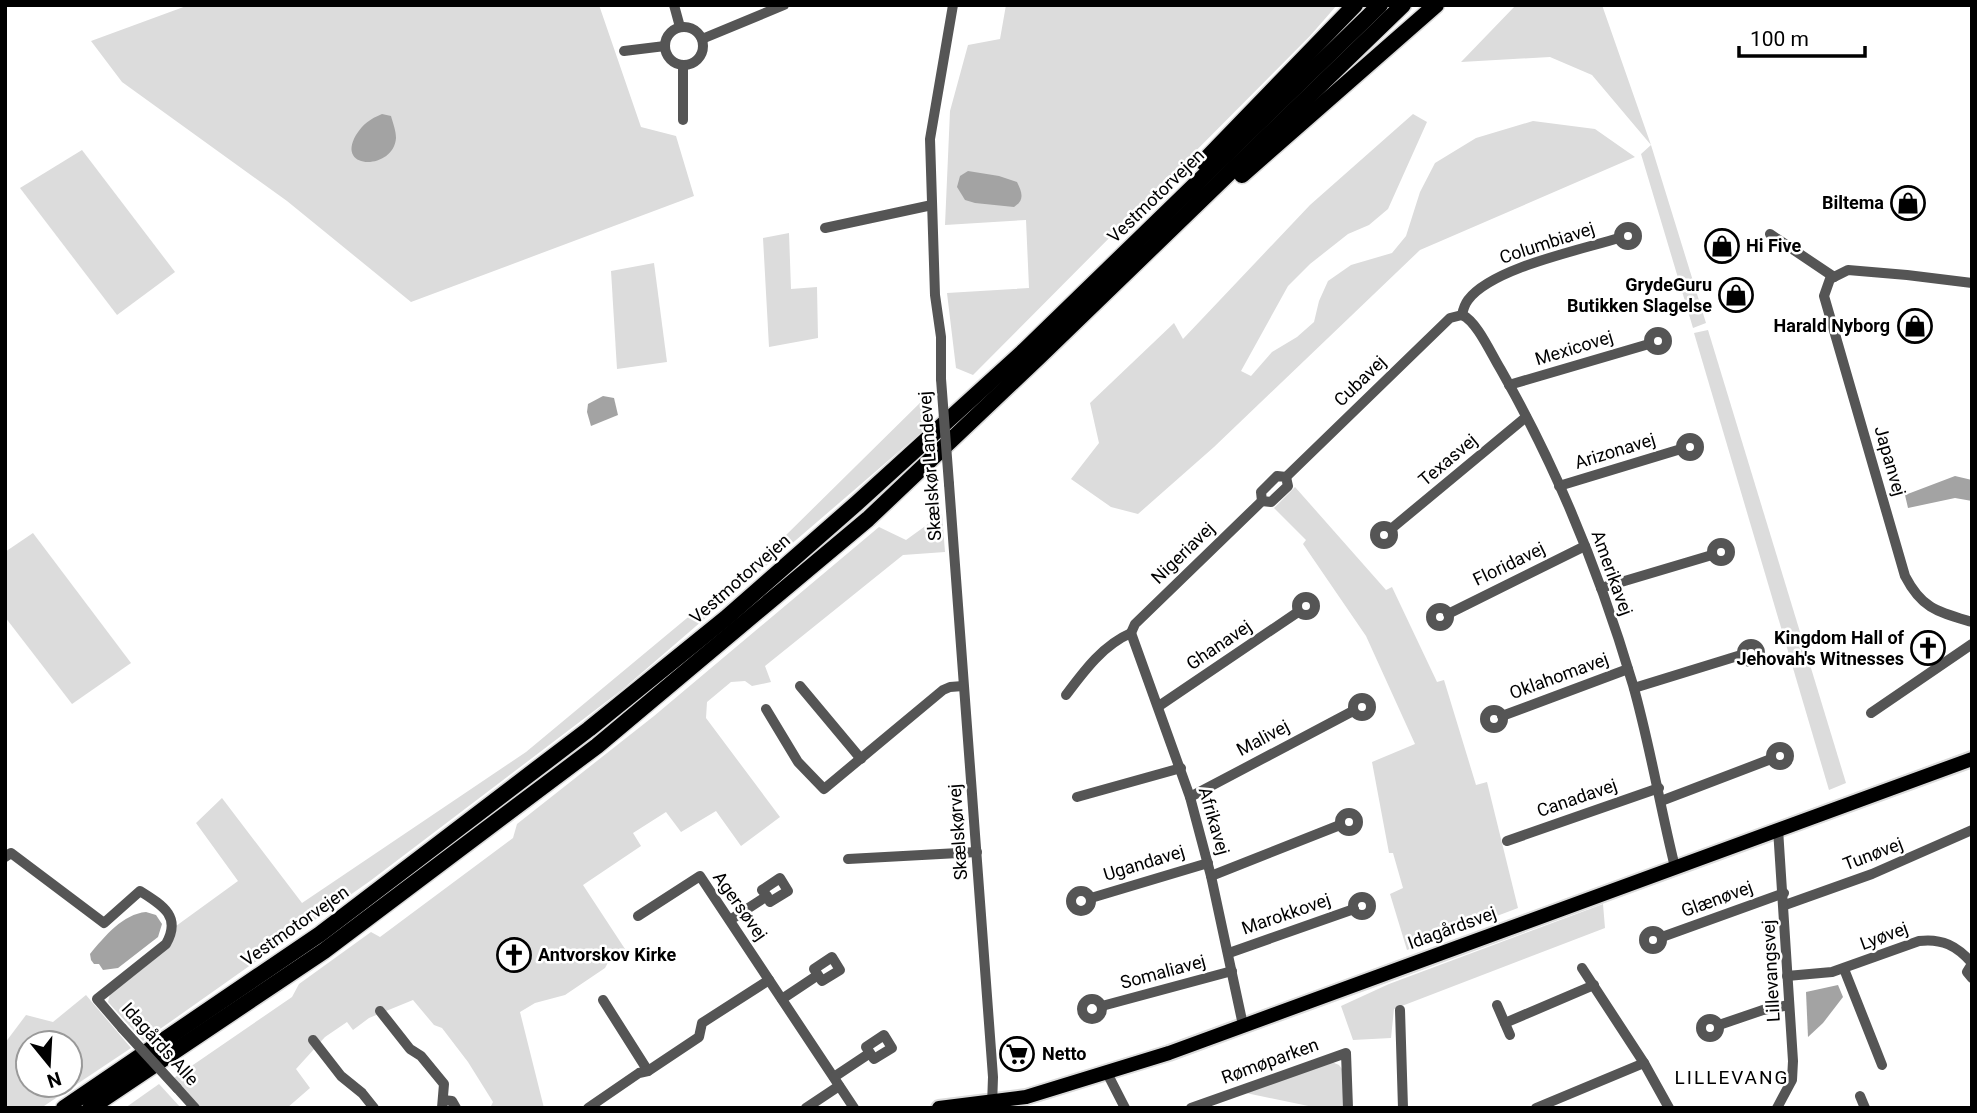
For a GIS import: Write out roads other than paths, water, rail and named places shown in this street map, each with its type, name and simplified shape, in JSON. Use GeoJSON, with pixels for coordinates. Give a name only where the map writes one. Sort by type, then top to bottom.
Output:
{"type":"FeatureCollection","features":[{"type":"Feature","properties":{"kind":"highway"},"geometry":{"type":"LineString","coordinates":[[1002,371],[1030,337],[1354,5]]}},
{"type":"Feature","properties":{"kind":"highway","name":"Vestmotorvejen"},"geometry":{"type":"LineString","coordinates":[[64,1108],[320,934],[589,730],[736,609],[1002,371],[1380,5]]}},
{"type":"Feature","properties":{"kind":"highway","name":"Vestmotorvejen"},"geometry":{"type":"LineString","coordinates":[[90,1108],[324,951],[597,746],[868,519],[1403,5]]}},
{"type":"Feature","properties":{"kind":"highway"},"geometry":{"type":"LineString","coordinates":[[1113,286],[1147,261],[1436,5]]}},
{"type":"Feature","properties":{"kind":"main road","name":"Idagårdsvej"},"geometry":{"type":"LineString","coordinates":[[939,1108],[992,1105],[1026,1097],[1186,1047],[1972,759]]}},
{"type":"Feature","properties":{"kind":"street"},"geometry":{"type":"LineString","coordinates":[[674,5],[680,27]]}},
{"type":"Feature","properties":{"kind":"street"},"geometry":{"type":"LineString","coordinates":[[702,39],[784,5]]}},
{"type":"Feature","properties":{"kind":"street","name":"Skælskør Landevej"},"geometry":{"type":"LineString","coordinates":[[953,5],[930,139],[936,297],[933,323],[941,375],[954,558]]}},
{"type":"Feature","properties":{"kind":"street"},"geometry":{"type":"LineString","coordinates":[[680,27],[694,29],[702,39],[700,58],[692,64],[683,65],[668,58],[665,46],[669,34],[680,27]]}},
{"type":"Feature","properties":{"kind":"street"},"geometry":{"type":"LineString","coordinates":[[624,51],[665,46]]}},
{"type":"Feature","properties":{"kind":"street"},"geometry":{"type":"LineString","coordinates":[[683,65],[683,120]]}},
{"type":"Feature","properties":{"kind":"street"},"geometry":{"type":"LineString","coordinates":[[825,228],[932,205]]}},
{"type":"Feature","properties":{"kind":"street"},"geometry":{"type":"LineString","coordinates":[[1770,234],[1834,276],[1848,270],[1972,283]]}},
{"type":"Feature","properties":{"kind":"street","name":"Columbiavej"},"geometry":{"type":"LineString","coordinates":[[1462,315],[1467,300],[1502,275],[1619,238]]}},
{"type":"Feature","properties":{"kind":"street","name":"Japanvej"},"geometry":{"type":"LineString","coordinates":[[1834,276],[1825,287],[1824,302],[1905,576],[1914,594],[1923,603],[1936,611],[1972,622]]}},
{"type":"Feature","properties":{"kind":"street","name":"Amerikavej"},"geometry":{"type":"LineString","coordinates":[[1462,315],[1469,318],[1474,325],[1509,385],[1559,486],[1585,546],[1634,688],[1675,867]]}},
{"type":"Feature","properties":{"kind":"street","name":"Cubavej"},"geometry":{"type":"LineString","coordinates":[[1262,500],[1271,502],[1280,494],[1288,486],[1286,477],[1450,318],[1462,315]]}},
{"type":"Feature","properties":{"kind":"street","name":"Mexicovej"},"geometry":{"type":"LineString","coordinates":[[1509,385],[1649,344]]}},
{"type":"Feature","properties":{"kind":"street","name":"Texasvej"},"geometry":{"type":"LineString","coordinates":[[1391,529],[1526,417]]}},
{"type":"Feature","properties":{"kind":"street","name":"Arizonavej"},"geometry":{"type":"LineString","coordinates":[[1559,486],[1681,449]]}},
{"type":"Feature","properties":{"kind":"street","name":"Nigeriavej"},"geometry":{"type":"LineString","coordinates":[[1066,695],[1083,672],[1109,646],[1131,633],[1135,624],[1262,500]]}},
{"type":"Feature","properties":{"kind":"street","name":"Floridavej"},"geometry":{"type":"LineString","coordinates":[[1448,614],[1585,546]]}},
{"type":"Feature","properties":{"kind":"street"},"geometry":{"type":"LineString","coordinates":[[1601,588],[1712,555]]}},
{"type":"Feature","properties":{"kind":"street","name":"Skælskørvej"},"geometry":{"type":"LineString","coordinates":[[954,558],[993,1077],[992,1105]]}},
{"type":"Feature","properties":{"kind":"street","name":"Ghanavej"},"geometry":{"type":"LineString","coordinates":[[1159,706],[1298,612]]}},
{"type":"Feature","properties":{"kind":"street","name":"Afrikavej"},"geometry":{"type":"LineString","coordinates":[[1131,633],[1190,797],[1229,953],[1243,1025]]}},
{"type":"Feature","properties":{"kind":"street"},"geometry":{"type":"LineString","coordinates":[[1871,713],[1972,644]]}},
{"type":"Feature","properties":{"kind":"street"},"geometry":{"type":"LineString","coordinates":[[1634,688],[1741,655]]}},
{"type":"Feature","properties":{"kind":"street","name":"Oklahomavej"},"geometry":{"type":"LineString","coordinates":[[1502,716],[1628,669]]}},
{"type":"Feature","properties":{"kind":"street"},"geometry":{"type":"LineString","coordinates":[[800,685],[861,759]]}},
{"type":"Feature","properties":{"kind":"street"},"geometry":{"type":"LineString","coordinates":[[766,709],[798,762],[824,789],[943,690],[963,686]]}},
{"type":"Feature","properties":{"kind":"street","name":"Malivej"},"geometry":{"type":"LineString","coordinates":[[1190,797],[1353,711]]}},
{"type":"Feature","properties":{"kind":"street"},"geometry":{"type":"LineString","coordinates":[[1661,801],[1770,759]]}},
{"type":"Feature","properties":{"kind":"street"},"geometry":{"type":"LineString","coordinates":[[1077,797],[1181,768]]}},
{"type":"Feature","properties":{"kind":"street","name":"Canadavej"},"geometry":{"type":"LineString","coordinates":[[1507,841],[1659,788]]}},
{"type":"Feature","properties":{"kind":"street"},"geometry":{"type":"LineString","coordinates":[[1211,876],[1340,825]]}},
{"type":"Feature","properties":{"kind":"street","name":"Lillevangsvej"},"geometry":{"type":"LineString","coordinates":[[1777,1108],[1792,1080],[1793,1061],[1778,829]]}},
{"type":"Feature","properties":{"kind":"street","name":"Tunøvej"},"geometry":{"type":"LineString","coordinates":[[1784,899],[1871,874],[1972,830]]}},
{"type":"Feature","properties":{"kind":"street"},"geometry":{"type":"LineString","coordinates":[[848,859],[977,852]]}},
{"type":"Feature","properties":{"kind":"street","name":"Idagårds Alle"},"geometry":{"type":"LineString","coordinates":[[5,857],[11,853],[104,923],[141,891],[162,905],[169,914],[173,923],[172,933],[166,944],[97,999],[195,1108]]}},
{"type":"Feature","properties":{"kind":"street","name":"Ugandavej"},"geometry":{"type":"LineString","coordinates":[[1091,898],[1208,863]]}},
{"type":"Feature","properties":{"kind":"street","name":"Agersøvej"},"geometry":{"type":"LineString","coordinates":[[638,916],[699,876],[854,1108]]}},
{"type":"Feature","properties":{"kind":"street"},"geometry":{"type":"LineString","coordinates":[[730,920],[766,897]]}},
{"type":"Feature","properties":{"kind":"street","name":"Glænøvej"},"geometry":{"type":"LineString","coordinates":[[1662,937],[1784,899]]}},
{"type":"Feature","properties":{"kind":"street","name":"Marokkovej"},"geometry":{"type":"LineString","coordinates":[[1229,953],[1354,909]]}},
{"type":"Feature","properties":{"kind":"street","name":"Lyøvej"},"geometry":{"type":"LineString","coordinates":[[1787,976],[1819,975],[1843,969],[1931,939],[1955,947],[1972,964],[1967,972],[1972,978]]}},
{"type":"Feature","properties":{"kind":"street"},"geometry":{"type":"LineString","coordinates":[[1582,968],[1644,1063],[1669,1108]]}},
{"type":"Feature","properties":{"kind":"street","name":"Lyøvej"},"geometry":{"type":"LineString","coordinates":[[1843,969],[1882,1065]]}},
{"type":"Feature","properties":{"kind":"street","name":"Somaliavej"},"geometry":{"type":"LineString","coordinates":[[1102,1006],[1232,971]]}},
{"type":"Feature","properties":{"kind":"street"},"geometry":{"type":"LineString","coordinates":[[782,999],[818,975]]}},
{"type":"Feature","properties":{"kind":"street"},"geometry":{"type":"LineString","coordinates":[[587,1108],[699,1037],[702,1023],[769,980]]}},
{"type":"Feature","properties":{"kind":"street"},"geometry":{"type":"LineString","coordinates":[[1505,1023],[1594,985]]}},
{"type":"Feature","properties":{"kind":"street"},"geometry":{"type":"LineString","coordinates":[[603,1000],[648,1071]]}},
{"type":"Feature","properties":{"kind":"street"},"geometry":{"type":"LineString","coordinates":[[1497,1005],[1510,1035]]}},
{"type":"Feature","properties":{"kind":"street"},"geometry":{"type":"LineString","coordinates":[[1719,1025],[1763,1010],[1789,1005]]}},
{"type":"Feature","properties":{"kind":"street"},"geometry":{"type":"LineString","coordinates":[[1400,1010],[1403,1108]]}},
{"type":"Feature","properties":{"kind":"street"},"geometry":{"type":"LineString","coordinates":[[380,1011],[410,1049],[421,1056],[444,1084],[443,1104],[452,1101],[456,1108]]}},
{"type":"Feature","properties":{"kind":"street"},"geometry":{"type":"LineString","coordinates":[[313,1040],[341,1076],[362,1093],[374,1108]]}},
{"type":"Feature","properties":{"kind":"street","name":"Rømøparken"},"geometry":{"type":"LineString","coordinates":[[1194,1107],[1346,1053],[1348,1108]]}},
{"type":"Feature","properties":{"kind":"street"},"geometry":{"type":"LineString","coordinates":[[806,1108],[870,1054]]}},
{"type":"Feature","properties":{"kind":"street"},"geometry":{"type":"LineString","coordinates":[[1536,1108],[1644,1063]]}},
{"type":"Feature","properties":{"kind":"street"},"geometry":{"type":"LineString","coordinates":[[1106,1071],[1125,1108]]}},
{"type":"Feature","properties":{"kind":"street"},"geometry":{"type":"LineString","coordinates":[[1860,1096],[1865,1108]]}},
{"type":"Feature","properties":{"kind":"place","name":"Biltema"},"geometry":{"type":"Point","coordinates":[1908,203]}},
{"type":"Feature","properties":{"kind":"place","name":"Hi Five"},"geometry":{"type":"Point","coordinates":[1722,246]}},
{"type":"Feature","properties":{"kind":"place","name":"GrydeGuru Butikken Slagelse"},"geometry":{"type":"Point","coordinates":[1736,295]}},
{"type":"Feature","properties":{"kind":"place","name":"Harald Nyborg"},"geometry":{"type":"Point","coordinates":[1915,326]}},
{"type":"Feature","properties":{"kind":"place","name":"Kingdom Hall of Jehovah's Witnesses"},"geometry":{"type":"Point","coordinates":[1928,648]}},
{"type":"Feature","properties":{"kind":"place","name":"Antvorskov Kirke"},"geometry":{"type":"Point","coordinates":[514,955]}},
{"type":"Feature","properties":{"kind":"place","name":"Netto"},"geometry":{"type":"Point","coordinates":[1017,1054]}},
{"type":"Feature","properties":{"kind":"district","name":"LILLEVANG"},"geometry":{"type":"Point","coordinates":[1732,1077]}}]}
